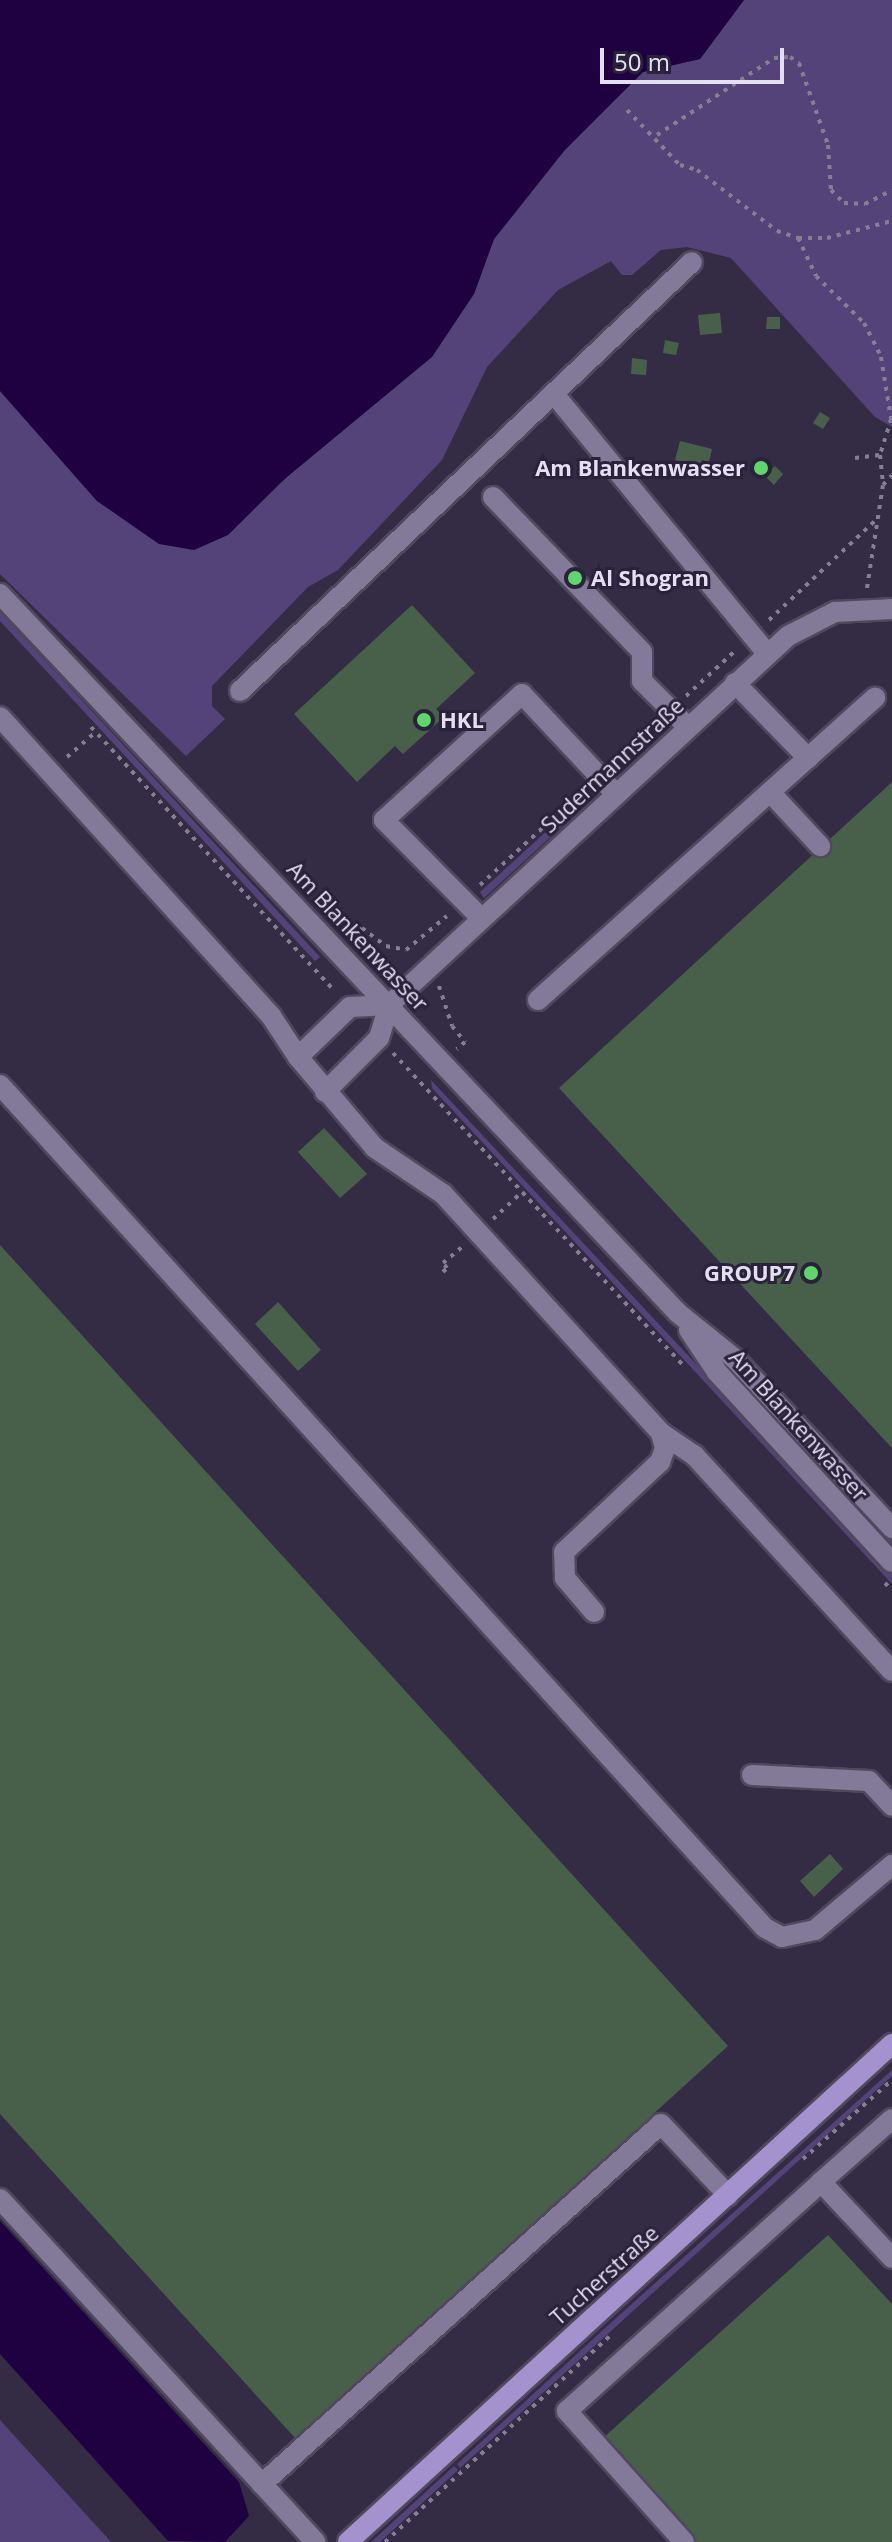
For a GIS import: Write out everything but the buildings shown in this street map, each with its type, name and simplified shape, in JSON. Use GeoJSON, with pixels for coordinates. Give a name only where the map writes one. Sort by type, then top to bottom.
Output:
{"type":"FeatureCollection","features":[{"type":"Feature","properties":{"kind":"main road","name":"Tucherstraße"},"geometry":{"type":"LineString","coordinates":[[348,2542],[892,2044]]}},
{"type":"Feature","properties":{"kind":"street"},"geometry":{"type":"LineString","coordinates":[[240,691],[692,262]]}},
{"type":"Feature","properties":{"kind":"street"},"geometry":{"type":"LineString","coordinates":[[554,394],[767,653]]}},
{"type":"Feature","properties":{"kind":"street"},"geometry":{"type":"LineString","coordinates":[[493,497],[642,652],[642,681],[688,727]]}},
{"type":"Feature","properties":{"kind":"street","name":"Am Blankenwasser"},"geometry":{"type":"LineString","coordinates":[[0,594],[678,1313],[735,1359],[892,1528]]}},
{"type":"Feature","properties":{"kind":"street","name":"Sudermannstraße"},"geometry":{"type":"LineString","coordinates":[[389,1005],[767,653],[809,623],[864,607],[892,609]]}},
{"type":"Feature","properties":{"kind":"street"},"geometry":{"type":"LineString","coordinates":[[735,683],[808,758]]}},
{"type":"Feature","properties":{"kind":"street"},"geometry":{"type":"LineString","coordinates":[[481,918],[384,820],[395,809],[522,694],[616,794]]}},
{"type":"Feature","properties":{"kind":"street"},"geometry":{"type":"LineString","coordinates":[[538,1000],[875,698]]}},
{"type":"Feature","properties":{"kind":"street"},"geometry":{"type":"LineString","coordinates":[[0,717],[271,1016],[325,1092],[375,1148],[443,1194],[661,1433],[694,1455],[892,1671]]}},
{"type":"Feature","properties":{"kind":"street"},"geometry":{"type":"LineString","coordinates":[[770,792],[820,846]]}},
{"type":"Feature","properties":{"kind":"street"},"geometry":{"type":"LineString","coordinates":[[298,1057],[350,1007],[389,1005],[379,1038],[325,1092]]}},
{"type":"Feature","properties":{"kind":"street"},"geometry":{"type":"LineString","coordinates":[[0,1085],[765,1928],[782,1937],[815,1930],[892,1865]]}},
{"type":"Feature","properties":{"kind":"street","name":"Am Blankenwasser"},"geometry":{"type":"LineString","coordinates":[[678,1313],[717,1372],[887,1570]]}},
{"type":"Feature","properties":{"kind":"street"},"geometry":{"type":"LineString","coordinates":[[594,1612],[565,1578],[564,1552],[660,1462],[665,1448],[661,1433]]}},
{"type":"Feature","properties":{"kind":"street"},"geometry":{"type":"LineString","coordinates":[[752,1775],[869,1781],[892,1806]]}},
{"type":"Feature","properties":{"kind":"street"},"geometry":{"type":"LineString","coordinates":[[684,2542],[567,2411],[892,2119]]}},
{"type":"Feature","properties":{"kind":"street"},"geometry":{"type":"LineString","coordinates":[[262,2484],[661,2124],[728,2195]]}},
{"type":"Feature","properties":{"kind":"street"},"geometry":{"type":"LineString","coordinates":[[821,2182],[892,2258]]}},
{"type":"Feature","properties":{"kind":"street"},"geometry":{"type":"LineString","coordinates":[[0,2199],[315,2542]]}},
{"type":"Feature","properties":{"kind":"path"},"geometry":{"type":"LineString","coordinates":[[657,135],[774,58],[790,57],[799,63],[828,145],[831,190],[844,203],[865,204],[892,190]]}},
{"type":"Feature","properties":{"kind":"path"},"geometry":{"type":"LineString","coordinates":[[627,110],[657,135],[680,165],[697,170],[748,214],[798,238],[853,235],[892,221]]}},
{"type":"Feature","properties":{"kind":"path"},"geometry":{"type":"LineString","coordinates":[[798,238],[816,276],[864,323],[881,357],[891,419],[880,455],[883,485],[864,607]]}},
{"type":"Feature","properties":{"kind":"path"},"geometry":{"type":"LineString","coordinates":[[855,458],[880,455]]}},
{"type":"Feature","properties":{"kind":"path"},"geometry":{"type":"LineString","coordinates":[[883,485],[892,475]]}},
{"type":"Feature","properties":{"kind":"path"},"geometry":{"type":"LineString","coordinates":[[406,950],[464,901],[877,519]]}},
{"type":"Feature","properties":{"kind":"path"},"geometry":{"type":"LineString","coordinates":[[85,721],[350,1007]]}},
{"type":"Feature","properties":{"kind":"path"},"geometry":{"type":"LineString","coordinates":[[71,753],[96,732]]}},
{"type":"Feature","properties":{"kind":"path"},"geometry":{"type":"LineString","coordinates":[[379,1038],[685,1368]]}},
{"type":"Feature","properties":{"kind":"path"},"geometry":{"type":"LineString","coordinates":[[505,1207],[522,1192]]}},
{"type":"Feature","properties":{"kind":"path"},"geometry":{"type":"LineString","coordinates":[[887,1570],[892,1590]]}},
{"type":"Feature","properties":{"kind":"path"},"geometry":{"type":"LineString","coordinates":[[797,2165],[892,2080]]}},
{"type":"Feature","properties":{"kind":"path"},"geometry":{"type":"LineString","coordinates":[[385,2542],[620,2326]]}},
{"type":"Feature","properties":{"kind":"shaded area"},"geometry":{"type":"Polygon","coordinates":[[[0,0],[744,0],[700,59],[643,72],[564,151],[494,239],[474,294],[432,357],[281,482],[228,535],[194,550],[159,544],[97,501],[0,391],[0,0]]]}},
{"type":"Feature","properties":{"kind":"shaded area"},"geometry":{"type":"Polygon","coordinates":[[[744,0],[892,0],[892,427],[875,417],[731,258],[687,247],[661,250],[632,275],[622,275],[611,261],[558,290],[487,367],[442,460],[338,570],[308,587],[212,686],[212,706],[225,719],[186,756],[0,574],[0,391],[97,501],[228,535],[474,294],[494,239],[564,151],[643,72],[700,59],[744,0]]]}},
{"type":"Feature","properties":{"kind":"shaded area"},"geometry":{"type":"Polygon","coordinates":[[[0,612],[320,957],[315,961],[0,621],[0,612]]]}},
{"type":"Feature","properties":{"kind":"shaded area"},"geometry":{"type":"Polygon","coordinates":[[[574,806],[579,811],[484,898],[480,892],[574,806]]]}},
{"type":"Feature","properties":{"kind":"shaded area"},"geometry":{"type":"Polygon","coordinates":[[[431,1080],[892,1574],[892,1584],[432,1088],[431,1080]]]}},
{"type":"Feature","properties":{"kind":"shaded area"},"geometry":{"type":"Polygon","coordinates":[[[727,1363],[892,1538],[892,1552],[722,1368],[727,1363]]]}},
{"type":"Feature","properties":{"kind":"shaded area"},"geometry":{"type":"Polygon","coordinates":[[[892,2070],[892,2076],[460,2468],[457,2464],[892,2070]]]}},
{"type":"Feature","properties":{"kind":"shaded area"},"geometry":{"type":"Polygon","coordinates":[[[0,2221],[239,2482],[249,2516],[225,2542],[168,2541],[0,2354],[0,2221]]]}},
{"type":"Feature","properties":{"kind":"shaded area"},"geometry":{"type":"Polygon","coordinates":[[[0,2420],[111,2542],[0,2542],[0,2420]]]}},
{"type":"Feature","properties":{"kind":"shaded area"},"geometry":{"type":"Polygon","coordinates":[[[454,2466],[458,2470],[380,2542],[371,2542],[454,2466]]]}},
{"type":"Feature","properties":{"kind":"place","name":"Am Blankenwasser"},"geometry":{"type":"Point","coordinates":[761,468]}},
{"type":"Feature","properties":{"kind":"place","name":"Al Shogran"},"geometry":{"type":"Point","coordinates":[575,578]}},
{"type":"Feature","properties":{"kind":"place","name":"HKL"},"geometry":{"type":"Point","coordinates":[424,720]}},
{"type":"Feature","properties":{"kind":"place","name":"GROUP7"},"geometry":{"type":"Point","coordinates":[811,1273]}}]}
